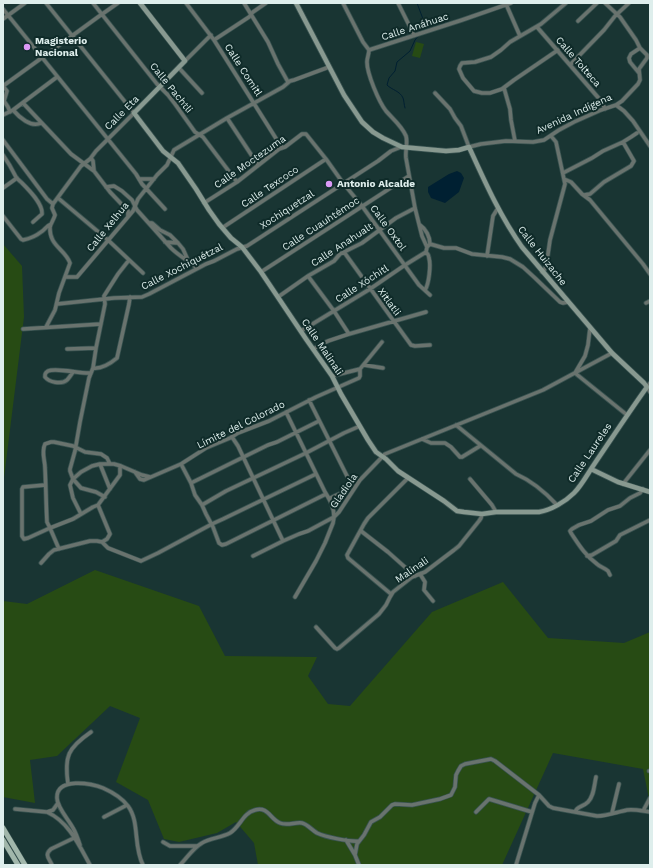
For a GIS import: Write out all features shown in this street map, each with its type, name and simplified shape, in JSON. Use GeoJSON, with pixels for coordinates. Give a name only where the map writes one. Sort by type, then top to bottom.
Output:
{"type":"FeatureCollection","features":[{"type":"Feature","properties":{"kind":"main road"},"geometry":{"type":"LineString","coordinates":[[3,828],[25,865]]}},
{"type":"Feature","properties":{"kind":"main road"},"geometry":{"type":"LineString","coordinates":[[3,840],[18,865]]}},
{"type":"Feature","properties":{"kind":"street"},"geometry":{"type":"LineString","coordinates":[[3,19],[24,3]]}},
{"type":"Feature","properties":{"kind":"street","name":"Calle Malinali"},"geometry":{"type":"LineString","coordinates":[[46,3],[163,151],[178,163],[222,228],[242,248],[261,272],[332,376],[375,450],[398,471],[457,511],[482,514]]}},
{"type":"Feature","properties":{"kind":"street","name":"Calle Pachtli"},"geometry":{"type":"LineString","coordinates":[[92,3],[168,95],[195,132],[203,137],[237,182]]}},
{"type":"Feature","properties":{"kind":"street"},"geometry":{"type":"LineString","coordinates":[[41,123],[37,125],[31,123],[12,111],[4,100],[7,91],[3,86],[118,3]]}},
{"type":"Feature","properties":{"kind":"street"},"geometry":{"type":"LineString","coordinates":[[140,3],[185,61]]}},
{"type":"Feature","properties":{"kind":"street","name":"Calle Comitl"},"geometry":{"type":"LineString","coordinates":[[186,3],[211,35],[282,148]]}},
{"type":"Feature","properties":{"kind":"street"},"geometry":{"type":"LineString","coordinates":[[244,3],[268,42],[288,82]]}},
{"type":"Feature","properties":{"kind":"street"},"geometry":{"type":"LineString","coordinates":[[214,40],[266,3]]}},
{"type":"Feature","properties":{"kind":"street","name":"Avenida Indígena"},"geometry":{"type":"LineString","coordinates":[[296,3],[344,95],[362,122],[379,136],[400,147],[406,148],[446,151],[459,150],[481,144],[506,141],[538,141],[546,139],[574,122],[616,105],[622,101],[638,84],[640,80],[640,67],[648,58],[640,48]]}},
{"type":"Feature","properties":{"kind":"street"},"geometry":{"type":"LineString","coordinates":[[343,3],[363,42],[369,50],[367,58],[368,68],[377,94],[386,111],[406,136],[406,158],[415,208],[422,236],[429,246],[456,248],[472,254],[512,260],[536,278],[560,302],[568,302]]}},
{"type":"Feature","properties":{"kind":"street"},"geometry":{"type":"LineString","coordinates":[[398,3],[414,35]]}},
{"type":"Feature","properties":{"kind":"street","name":"Calle Anáhuac"},"geometry":{"type":"LineString","coordinates":[[369,50],[512,3]]}},
{"type":"Feature","properties":{"kind":"street"},"geometry":{"type":"LineString","coordinates":[[558,50],[504,88],[490,93],[478,93],[472,90],[463,78],[459,69],[462,63],[491,57],[507,44],[537,27],[566,3]]}},
{"type":"Feature","properties":{"kind":"street"},"geometry":{"type":"LineString","coordinates":[[578,21],[597,3]]}},
{"type":"Feature","properties":{"kind":"street"},"geometry":{"type":"LineString","coordinates":[[605,3],[617,14],[632,34],[640,48],[628,58],[639,73]]}},
{"type":"Feature","properties":{"kind":"street"},"geometry":{"type":"LineString","coordinates":[[570,65],[629,3]]}},
{"type":"Feature","properties":{"kind":"street"},"geometry":{"type":"LineString","coordinates":[[506,4],[520,36]]}},
{"type":"Feature","properties":{"kind":"street"},"geometry":{"type":"LineString","coordinates":[[3,9],[146,188],[165,209]]}},
{"type":"Feature","properties":{"kind":"street","name":"Calle Tolteca"},"geometry":{"type":"LineString","coordinates":[[537,27],[602,102],[605,109]]}},
{"type":"Feature","properties":{"kind":"street","name":"Calle Eta"},"geometry":{"type":"LineString","coordinates":[[52,206],[84,163],[91,158],[96,151],[211,35]]}},
{"type":"Feature","properties":{"kind":"street"},"geometry":{"type":"LineString","coordinates":[[171,157],[174,150],[283,87],[288,82],[329,67]]}},
{"type":"Feature","properties":{"kind":"street"},"geometry":{"type":"LineString","coordinates":[[179,68],[202,93]]}},
{"type":"Feature","properties":{"kind":"street"},"geometry":{"type":"LineString","coordinates":[[3,115],[12,111],[57,77]]}},
{"type":"Feature","properties":{"kind":"street"},"geometry":{"type":"LineString","coordinates":[[504,88],[510,109],[515,141]]}},
{"type":"Feature","properties":{"kind":"street","name":"Calle Huizache"},"geometry":{"type":"LineString","coordinates":[[435,93],[450,109],[464,131],[469,147],[498,208],[516,239],[542,272],[612,353],[648,385],[650,392]]}},
{"type":"Feature","properties":{"kind":"street"},"geometry":{"type":"LineString","coordinates":[[22,103],[71,154],[94,171],[106,187],[128,211],[128,216]]}},
{"type":"Feature","properties":{"kind":"street"},"geometry":{"type":"LineString","coordinates":[[616,105],[633,121],[650,145]]}},
{"type":"Feature","properties":{"kind":"street"},"geometry":{"type":"LineString","coordinates":[[227,118],[258,166]]}},
{"type":"Feature","properties":{"kind":"street","name":"Calle Moctezuma"},"geometry":{"type":"LineString","coordinates":[[204,203],[237,182],[279,149],[285,147],[304,134]]}},
{"type":"Feature","properties":{"kind":"street","name":"Calle Oxtol"},"geometry":{"type":"LineString","coordinates":[[304,134],[326,159],[362,206],[419,285],[430,295]]}},
{"type":"Feature","properties":{"kind":"street"},"geometry":{"type":"LineString","coordinates":[[563,173],[602,151],[637,134]]}},
{"type":"Feature","properties":{"kind":"street"},"geometry":{"type":"LineString","coordinates":[[542,272],[545,269],[550,240],[564,186],[563,173],[556,142],[551,136]]}},
{"type":"Feature","properties":{"kind":"street"},"geometry":{"type":"LineString","coordinates":[[3,140],[52,206],[55,215],[51,224],[51,237],[69,262],[57,304],[46,327]]}},
{"type":"Feature","properties":{"kind":"street"},"geometry":{"type":"LineString","coordinates":[[584,196],[590,194],[604,182],[631,166],[634,161],[623,142]]}},
{"type":"Feature","properties":{"kind":"street","name":"Xochiquetzal"},"geometry":{"type":"LineString","coordinates":[[242,248],[400,147]]}},
{"type":"Feature","properties":{"kind":"street"},"geometry":{"type":"LineString","coordinates":[[3,155],[14,172],[16,178],[35,198],[42,210],[42,214],[34,222]]}},
{"type":"Feature","properties":{"kind":"street","name":"Calle Xelhua"},"geometry":{"type":"LineString","coordinates":[[65,277],[77,277],[128,216],[146,188],[171,157]]}},
{"type":"Feature","properties":{"kind":"street"},"geometry":{"type":"LineString","coordinates":[[91,158],[93,161],[94,171]]}},
{"type":"Feature","properties":{"kind":"street","name":"Calle Texcoco"},"geometry":{"type":"LineString","coordinates":[[222,228],[326,159]]}},
{"type":"Feature","properties":{"kind":"street","name":"Calle Cuauhtémoc"},"geometry":{"type":"LineString","coordinates":[[261,272],[410,176]]}},
{"type":"Feature","properties":{"kind":"street"},"geometry":{"type":"LineString","coordinates":[[3,188],[16,178]]}},
{"type":"Feature","properties":{"kind":"street"},"geometry":{"type":"LineString","coordinates":[[140,179],[154,179]]}},
{"type":"Feature","properties":{"kind":"street"},"geometry":{"type":"LineString","coordinates":[[564,179],[571,182],[584,196],[590,200],[650,274]]}},
{"type":"Feature","properties":{"kind":"street"},"geometry":{"type":"LineString","coordinates":[[106,187],[114,186],[122,191],[132,200],[137,210],[165,242],[174,251],[197,268]]}},
{"type":"Feature","properties":{"kind":"street"},"geometry":{"type":"LineString","coordinates":[[58,198],[108,240],[144,273]]}},
{"type":"Feature","properties":{"kind":"street","name":"Calle Anahualt"},"geometry":{"type":"LineString","coordinates":[[278,297],[308,276],[334,261],[344,252],[362,243],[396,218],[415,208]]}},
{"type":"Feature","properties":{"kind":"street"},"geometry":{"type":"LineString","coordinates":[[487,256],[493,216],[498,208]]}},
{"type":"Feature","properties":{"kind":"street"},"geometry":{"type":"LineString","coordinates":[[3,216],[23,240],[41,232],[51,224]]}},
{"type":"Feature","properties":{"kind":"street"},"geometry":{"type":"LineString","coordinates":[[149,223],[152,223],[160,230],[167,233],[178,243],[183,249],[187,260]]}},
{"type":"Feature","properties":{"kind":"street"},"geometry":{"type":"LineString","coordinates":[[165,242],[178,243]]}},
{"type":"Feature","properties":{"kind":"street"},"geometry":{"type":"LineString","coordinates":[[425,290],[427,287],[429,268],[429,258],[426,252],[429,246]]}},
{"type":"Feature","properties":{"kind":"street","name":"Calle Xochiquétzal"},"geometry":{"type":"LineString","coordinates":[[57,304],[142,297],[197,268],[242,248]]}},
{"type":"Feature","properties":{"kind":"street","name":"Xitlatli"},"geometry":{"type":"LineString","coordinates":[[344,252],[411,345],[430,345]]}},
{"type":"Feature","properties":{"kind":"street","name":"Calle Xóchitl"},"geometry":{"type":"LineString","coordinates":[[301,331],[370,289],[426,252]]}},
{"type":"Feature","properties":{"kind":"street"},"geometry":{"type":"LineString","coordinates":[[104,497],[93,491],[82,489],[73,479],[70,469],[93,368],[105,304],[104,295],[129,260]]}},
{"type":"Feature","properties":{"kind":"street"},"geometry":{"type":"LineString","coordinates":[[308,276],[349,334]]}},
{"type":"Feature","properties":{"kind":"street"},"geometry":{"type":"LineString","coordinates":[[93,368],[99,368],[116,358],[130,297]]}},
{"type":"Feature","properties":{"kind":"street"},"geometry":{"type":"LineString","coordinates":[[313,349],[328,341],[349,334],[426,312]]}},
{"type":"Feature","properties":{"kind":"street"},"geometry":{"type":"LineString","coordinates":[[23,330],[46,327],[101,324]]}},
{"type":"Feature","properties":{"kind":"street"},"geometry":{"type":"LineString","coordinates":[[575,373],[585,356],[590,328]]}},
{"type":"Feature","properties":{"kind":"street"},"geometry":{"type":"LineString","coordinates":[[332,376],[360,369],[382,342]]}},
{"type":"Feature","properties":{"kind":"street"},"geometry":{"type":"LineString","coordinates":[[67,349],[96,348]]}},
{"type":"Feature","properties":{"kind":"street"},"geometry":{"type":"LineString","coordinates":[[382,456],[543,390],[612,353]]}},
{"type":"Feature","properties":{"kind":"street"},"geometry":{"type":"LineString","coordinates":[[364,365],[383,368]]}},
{"type":"Feature","properties":{"kind":"street","name":"Límite del Colorado"},"geometry":{"type":"LineString","coordinates":[[121,466],[135,472],[138,478],[146,480],[181,464],[206,448],[232,437],[238,432],[269,421],[360,377],[360,369]]}},
{"type":"Feature","properties":{"kind":"street"},"geometry":{"type":"LineString","coordinates":[[73,372],[68,379],[63,382],[51,381],[45,377],[49,371],[63,370],[91,373]]}},
{"type":"Feature","properties":{"kind":"street"},"geometry":{"type":"LineString","coordinates":[[575,373],[627,415]]}},
{"type":"Feature","properties":{"kind":"street","name":"Calle Laureles"},"geometry":{"type":"LineString","coordinates":[[482,514],[496,512],[545,511],[571,496],[577,490],[648,385]]}},
{"type":"Feature","properties":{"kind":"street"},"geometry":{"type":"LineString","coordinates":[[310,400],[350,484],[356,487]]}},
{"type":"Feature","properties":{"kind":"street"},"geometry":{"type":"LineString","coordinates":[[253,556],[308,531],[334,517],[329,499],[286,412]]}},
{"type":"Feature","properties":{"kind":"street"},"geometry":{"type":"LineString","coordinates":[[191,483],[319,421]]}},
{"type":"Feature","properties":{"kind":"street"},"geometry":{"type":"LineString","coordinates":[[456,425],[516,475],[526,479],[541,490],[557,505]]}},
{"type":"Feature","properties":{"kind":"street"},"geometry":{"type":"LineString","coordinates":[[202,505],[226,491],[306,454],[360,426]]}},
{"type":"Feature","properties":{"kind":"street"},"geometry":{"type":"LineString","coordinates":[[232,437],[284,541]]}},
{"type":"Feature","properties":{"kind":"street"},"geometry":{"type":"LineString","coordinates":[[422,439],[430,443],[445,443],[452,447],[460,457],[465,456],[480,446]]}},
{"type":"Feature","properties":{"kind":"street"},"geometry":{"type":"LineString","coordinates":[[59,549],[47,522],[45,466],[43,456],[45,444],[52,442],[76,447],[85,452],[103,455],[107,458],[110,464]]}},
{"type":"Feature","properties":{"kind":"street"},"geometry":{"type":"LineString","coordinates":[[623,484],[650,450]]}},
{"type":"Feature","properties":{"kind":"street","name":"Gladiola"},"geometry":{"type":"LineString","coordinates":[[295,597],[325,543],[334,517],[340,512],[360,480],[382,456]]}},
{"type":"Feature","properties":{"kind":"street"},"geometry":{"type":"LineString","coordinates":[[46,485],[23,487],[22,489],[22,537],[24,539],[72,519],[98,505],[120,475],[121,466],[100,464],[88,468],[73,479],[70,485],[73,498],[81,514]]}},
{"type":"Feature","properties":{"kind":"street"},"geometry":{"type":"LineString","coordinates":[[100,464],[110,489]]}},
{"type":"Feature","properties":{"kind":"street"},"geometry":{"type":"LineString","coordinates":[[181,464],[191,483],[195,495],[212,524],[220,544],[223,545],[326,494]]}},
{"type":"Feature","properties":{"kind":"street"},"geometry":{"type":"LineString","coordinates":[[591,469],[623,484],[650,492]]}},
{"type":"Feature","properties":{"kind":"street"},"geometry":{"type":"LineString","coordinates":[[41,563],[54,550],[90,541],[102,542],[108,548],[141,561],[212,524],[316,474]]}},
{"type":"Feature","properties":{"kind":"street"},"geometry":{"type":"LineString","coordinates":[[391,594],[347,556],[368,518],[408,478]]}},
{"type":"Feature","properties":{"kind":"street"},"geometry":{"type":"LineString","coordinates":[[470,479],[496,512]]}},
{"type":"Feature","properties":{"kind":"street"},"geometry":{"type":"LineString","coordinates":[[329,499],[345,491],[350,484]]}},
{"type":"Feature","properties":{"kind":"street"},"geometry":{"type":"LineString","coordinates":[[610,575],[606,569],[599,566],[587,556],[571,533],[571,530],[579,525],[591,521],[608,510],[620,506],[630,498],[640,494],[643,489]]}},
{"type":"Feature","properties":{"kind":"street"},"geometry":{"type":"LineString","coordinates":[[98,505],[110,534],[107,539],[102,542]]}},
{"type":"Feature","properties":{"kind":"street","name":"Malinali"},"geometry":{"type":"LineString","coordinates":[[316,627],[335,648],[338,649],[379,614],[386,605],[391,594],[415,576],[425,572],[457,548],[479,521],[482,514]]}},
{"type":"Feature","properties":{"kind":"street"},"geometry":{"type":"LineString","coordinates":[[587,556],[592,555],[616,542],[620,535],[650,520]]}},
{"type":"Feature","properties":{"kind":"street"},"geometry":{"type":"LineString","coordinates":[[361,531],[415,576]]}},
{"type":"Feature","properties":{"kind":"street"},"geometry":{"type":"LineString","coordinates":[[420,574],[425,582],[424,590],[433,601]]}},
{"type":"Feature","properties":{"kind":"street"},"geometry":{"type":"LineString","coordinates":[[68,784],[66,762],[68,755],[76,744],[91,732]]}},
{"type":"Feature","properties":{"kind":"street"},"geometry":{"type":"LineString","coordinates":[[355,855],[356,846],[371,822],[380,817],[394,804],[412,804],[440,800],[451,795],[455,787],[456,775],[461,766],[464,764],[493,760],[539,795],[551,807],[598,816],[628,810],[650,812]]}},
{"type":"Feature","properties":{"kind":"street"},"geometry":{"type":"LineString","coordinates":[[575,812],[577,808],[585,804],[590,799],[593,793],[596,777]]}},
{"type":"Feature","properties":{"kind":"street"},"geometry":{"type":"LineString","coordinates":[[90,865],[57,800],[57,794],[63,786],[68,784],[91,784],[101,787],[115,794],[127,804],[133,814],[137,850],[143,865]]}},
{"type":"Feature","properties":{"kind":"street"},"geometry":{"type":"LineString","coordinates":[[612,813],[619,784]]}},
{"type":"Feature","properties":{"kind":"street"},"geometry":{"type":"LineString","coordinates":[[516,865],[536,799],[539,795]]}},
{"type":"Feature","properties":{"kind":"street"},"geometry":{"type":"LineString","coordinates":[[643,811],[650,798]]}},
{"type":"Feature","properties":{"kind":"street"},"geometry":{"type":"LineString","coordinates":[[476,812],[488,800],[491,799],[532,812]]}},
{"type":"Feature","properties":{"kind":"street"},"geometry":{"type":"LineString","coordinates":[[14,809],[47,812],[53,810],[58,803]]}},
{"type":"Feature","properties":{"kind":"street"},"geometry":{"type":"LineString","coordinates":[[104,817],[127,804]]}},
{"type":"Feature","properties":{"kind":"street"},"geometry":{"type":"LineString","coordinates":[[180,865],[197,846],[231,832],[238,826],[248,813],[253,810],[261,809],[266,811],[280,823],[302,823],[321,835],[359,841]]}},
{"type":"Feature","properties":{"kind":"street"},"geometry":{"type":"LineString","coordinates":[[47,812],[61,821],[76,837]]}},
{"type":"Feature","properties":{"kind":"street"},"geometry":{"type":"LineString","coordinates":[[57,818],[67,819]]}},
{"type":"Feature","properties":{"kind":"street"},"geometry":{"type":"LineString","coordinates":[[52,865],[47,856],[48,851],[51,848],[76,837]]}},
{"type":"Feature","properties":{"kind":"street"},"geometry":{"type":"LineString","coordinates":[[346,840],[355,855],[358,865]]}},
{"type":"Feature","properties":{"kind":"street"},"geometry":{"type":"LineString","coordinates":[[163,842],[170,846],[197,846]]}},
{"type":"Feature","properties":{"kind":"green space"},"geometry":{"type":"Polygon","coordinates":[[[416,42],[424,44],[420,58],[412,56],[416,42]]]}},
{"type":"Feature","properties":{"kind":"green space"},"geometry":{"type":"Polygon","coordinates":[[[3,244],[22,266],[24,317],[3,486],[3,244]]]}},
{"type":"Feature","properties":{"kind":"green space"},"geometry":{"type":"Polygon","coordinates":[[[95,570],[199,606],[225,656],[317,657],[308,676],[328,704],[350,706],[432,612],[503,582],[548,638],[624,643],[650,632],[650,804],[643,769],[553,753],[502,865],[258,865],[254,843],[236,822],[217,833],[179,842],[164,839],[148,800],[116,782],[140,718],[110,706],[57,756],[30,760],[35,803],[3,797],[3,601],[27,604],[95,570]]]}},
{"type":"Feature","properties":{"kind":"water"},"geometry":{"type":"Polygon","coordinates":[[[457,171],[461,173],[464,178],[459,192],[445,203],[431,198],[428,192],[428,187],[449,174],[457,171]]]}},
{"type":"Feature","properties":{"kind":"waterway"},"geometry":{"type":"LineString","coordinates":[[417,3],[423,19],[419,32]]}},
{"type":"Feature","properties":{"kind":"waterway"},"geometry":{"type":"LineString","coordinates":[[405,108],[402,96],[387,85],[389,78],[395,71],[397,62],[410,51],[419,35]]}},
{"type":"Feature","properties":{"kind":"place","name":"Magisterio Nacional"},"geometry":{"type":"Point","coordinates":[27,47]}},
{"type":"Feature","properties":{"kind":"place","name":"Antonio Alcalde"},"geometry":{"type":"Point","coordinates":[329,184]}}]}
